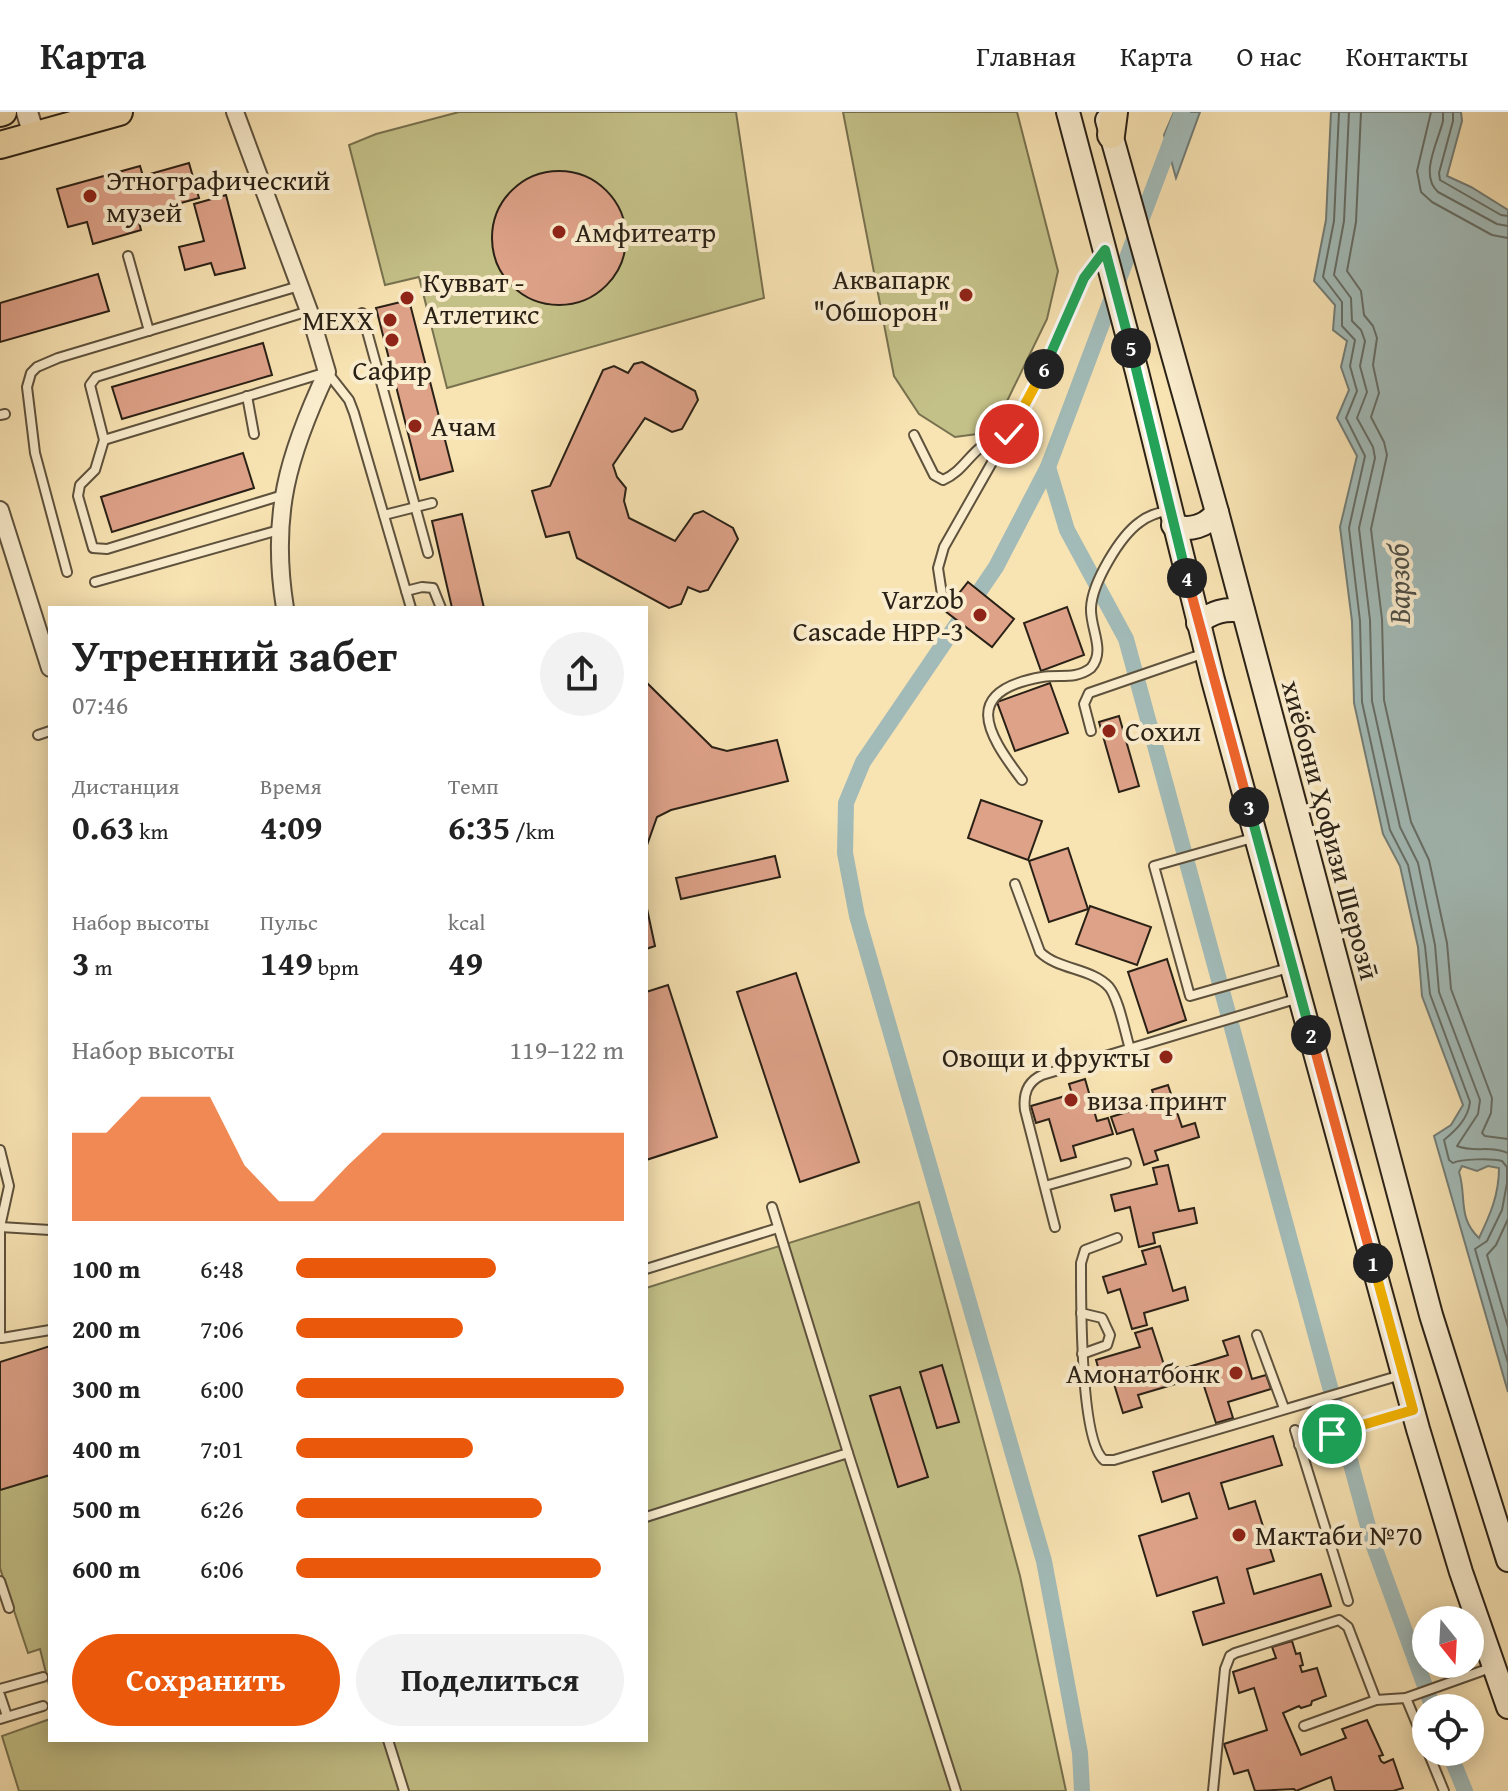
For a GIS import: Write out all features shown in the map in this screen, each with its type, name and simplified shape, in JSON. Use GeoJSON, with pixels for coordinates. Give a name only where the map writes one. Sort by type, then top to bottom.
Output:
{"type":"FeatureCollection","features":[{"type":"Feature","properties":{"kind":"highway"},"geometry":{"type":"LineString","coordinates":[[0,145],[30,124],[119,112]]}},
{"type":"Feature","properties":{"kind":"main road"},"geometry":{"type":"LineString","coordinates":[[1068,112],[1125,324],[1198,623],[1413,1410],[1445,1519],[1500,1670],[1508,1707]]}},
{"type":"Feature","properties":{"kind":"main road","name":"хиёбони Ҳофизи Шерозӣ"},"geometry":{"type":"LineString","coordinates":[[1110,120],[1125,189],[1217,512],[1431,1315],[1508,1560]]}},
{"type":"Feature","properties":{"kind":"main road"},"geometry":{"type":"LineString","coordinates":[[1171,518],[1180,528],[1194,527],[1208,522],[1217,512]]}},
{"type":"Feature","properties":{"kind":"main road"},"geometry":{"type":"LineString","coordinates":[[1198,623],[1217,612],[1232,609],[1243,611]]}},
{"type":"Feature","properties":{"kind":"street"},"geometry":{"type":"LineString","coordinates":[[235,112],[309,311],[327,372],[306,417],[283,495],[279,530],[285,606]]}},
{"type":"Feature","properties":{"kind":"street"},"geometry":{"type":"LineString","coordinates":[[0,510],[48,662]]}},
{"type":"Feature","properties":{"kind":"lane"},"geometry":{"type":"LineString","coordinates":[[943,601],[938,568],[944,547],[1057,344],[1084,278],[1105,250]]}},
{"type":"Feature","properties":{"kind":"lane"},"geometry":{"type":"LineString","coordinates":[[128,256],[149,331]]}},
{"type":"Feature","properties":{"kind":"lane"},"geometry":{"type":"LineString","coordinates":[[67,572],[32,440],[28,380],[37,367],[299,286]]}},
{"type":"Feature","properties":{"kind":"lane"},"geometry":{"type":"LineString","coordinates":[[283,495],[97,550],[90,543],[78,496],[80,485],[98,465],[104,440],[90,385],[96,377],[309,311]]}},
{"type":"Feature","properties":{"kind":"lane"},"geometry":{"type":"LineString","coordinates":[[362,313],[428,553]]}},
{"type":"Feature","properties":{"kind":"lane"},"geometry":{"type":"LineString","coordinates":[[104,440],[327,372],[349,400],[354,413],[410,606]]}},
{"type":"Feature","properties":{"kind":"lane"},"geometry":{"type":"LineString","coordinates":[[247,396],[254,434]]}},
{"type":"Feature","properties":{"kind":"lane"},"geometry":{"type":"LineString","coordinates":[[914,435],[934,475],[943,480],[979,447],[1009,434]]}},
{"type":"Feature","properties":{"kind":"lane"},"geometry":{"type":"LineString","coordinates":[[384,515],[432,503]]}},
{"type":"Feature","properties":{"kind":"lane"},"geometry":{"type":"LineString","coordinates":[[1022,780],[991,729],[988,711],[992,697],[1002,690],[1040,677],[1070,677],[1091,668],[1098,650],[1091,609],[1100,578],[1122,540],[1136,524],[1148,516],[1171,518]]}},
{"type":"Feature","properties":{"kind":"lane"},"geometry":{"type":"LineString","coordinates":[[95,582],[279,530]]}},
{"type":"Feature","properties":{"kind":"lane"},"geometry":{"type":"LineString","coordinates":[[406,591],[433,588],[440,606]]}},
{"type":"Feature","properties":{"kind":"lane"},"geometry":{"type":"LineString","coordinates":[[1091,731],[1084,704],[1086,696],[1206,652]]}},
{"type":"Feature","properties":{"kind":"lane"},"geometry":{"type":"LineString","coordinates":[[38,735],[48,732]]}},
{"type":"Feature","properties":{"kind":"lane"},"geometry":{"type":"LineString","coordinates":[[1257,836],[1154,866],[1190,996],[1292,967]]}},
{"type":"Feature","properties":{"kind":"lane"},"geometry":{"type":"LineString","coordinates":[[1015,884],[1040,952],[1048,959],[1106,984],[1112,993],[1130,1049]]}},
{"type":"Feature","properties":{"kind":"lane"},"geometry":{"type":"LineString","coordinates":[[1055,1227],[1025,1110],[1027,1088],[1042,1075],[1301,998]]}},
{"type":"Feature","properties":{"kind":"lane"},"geometry":{"type":"LineString","coordinates":[[0,1150],[9,1186],[0,1227],[1,1338],[48,1330]]}},
{"type":"Feature","properties":{"kind":"lane"},"geometry":{"type":"LineString","coordinates":[[1045,1186],[1126,1163]]}},
{"type":"Feature","properties":{"kind":"lane"},"geometry":{"type":"LineString","coordinates":[[772,1207],[956,1791]]}},
{"type":"Feature","properties":{"kind":"lane"},"geometry":{"type":"LineString","coordinates":[[0,1227],[48,1230]]}},
{"type":"Feature","properties":{"kind":"lane"},"geometry":{"type":"LineString","coordinates":[[648,1268],[778,1228]]}},
{"type":"Feature","properties":{"kind":"lane"},"geometry":{"type":"LineString","coordinates":[[1117,1238],[1090,1247],[1082,1254],[1082,1354],[1096,1449],[1104,1460],[1114,1460],[1404,1374]]}},
{"type":"Feature","properties":{"kind":"lane"},"geometry":{"type":"LineString","coordinates":[[1081,1313],[1102,1318],[1110,1335],[1107,1345],[1082,1354]]}},
{"type":"Feature","properties":{"kind":"lane"},"geometry":{"type":"LineString","coordinates":[[1257,1335],[1284,1408]]}},
{"type":"Feature","properties":{"kind":"lane"},"geometry":{"type":"LineString","coordinates":[[1299,1445],[1413,1410]]}},
{"type":"Feature","properties":{"kind":"lane"},"geometry":{"type":"LineString","coordinates":[[1295,1430],[1348,1601]]}},
{"type":"Feature","properties":{"kind":"lane"},"geometry":{"type":"LineString","coordinates":[[648,1516],[848,1453]]}},
{"type":"Feature","properties":{"kind":"lane"},"geometry":{"type":"LineString","coordinates":[[0,1581],[9,1608]]}},
{"type":"Feature","properties":{"kind":"lane"},"geometry":{"type":"LineString","coordinates":[[1213,1791],[1225,1669],[1230,1656],[1235,1653],[1339,1620],[1348,1627],[1376,1700]]}},
{"type":"Feature","properties":{"kind":"lane"},"geometry":{"type":"LineString","coordinates":[[1304,1726],[1376,1700],[1410,1696],[1449,1682],[1500,1670]]}},
{"type":"Feature","properties":{"kind":"lane"},"geometry":{"type":"LineString","coordinates":[[43,1677],[0,1692],[4,1718],[43,1706]]}},
{"type":"Feature","properties":{"kind":"lane"},"geometry":{"type":"LineString","coordinates":[[1410,1696],[1412,1702]]}},
{"type":"Feature","properties":{"kind":"lane"},"geometry":{"type":"LineString","coordinates":[[389,1742],[404,1791]]}},
{"type":"Feature","properties":{"kind":"lane"},"geometry":{"type":"LineString","coordinates":[[1434,1766],[1444,1791]]}},
{"type":"Feature","properties":{"kind":"shaded area"},"geometry":{"type":"Polygon","coordinates":[[[459,112],[736,112],[764,298],[447,388],[419,277],[385,285],[349,145],[376,134],[459,112]]]}},
{"type":"Feature","properties":{"kind":"shaded area","name":"Аквапарк \"Обшорон\""},"geometry":{"type":"Polygon","coordinates":[[[843,112],[1017,112],[1058,271],[1047,319],[992,432],[955,437],[919,414],[894,376],[843,112]]]}},
{"type":"Feature","properties":{"kind":"shaded area"},"geometry":{"type":"Polygon","coordinates":[[[919,1202],[1020,1576],[1066,1791],[19,1791],[2,1736],[48,1720],[48,1742],[648,1742],[648,1287],[919,1202]]]}},
{"type":"Feature","properties":{"kind":"shaded area"},"geometry":{"type":"Polygon","coordinates":[[[48,1476],[48,1681],[40,1649],[28,1653],[0,1568],[0,1490],[48,1476]]]}},
{"type":"Feature","properties":{"kind":"water"},"geometry":{"type":"Polygon","coordinates":[[[1174,112],[1200,112],[1176,178],[1164,135],[1174,112]]]}},
{"type":"Feature","properties":{"kind":"water","name":"Варзоб"},"geometry":{"type":"Polygon","coordinates":[[[1331,112],[1461,112],[1462,121],[1447,176],[1508,210],[1508,1392],[1434,1136],[1451,1125],[1463,1105],[1422,996],[1418,947],[1400,866],[1383,834],[1354,703],[1352,621],[1340,527],[1357,456],[1337,418],[1349,390],[1341,367],[1347,341],[1333,330],[1335,305],[1314,281],[1326,220],[1331,112]],[[1462,1166],[1459,1172],[1465,1214],[1479,1238],[1496,1196],[1499,1168],[1488,1166],[1477,1171],[1462,1166]]]}},
{"type":"Feature","properties":{"kind":"building"},"geometry":{"type":"Polygon","coordinates":[[[189,163],[199,198],[137,215],[141,230],[93,244],[87,222],[68,227],[57,189],[140,166],[143,176],[189,163]]]}},
{"type":"Feature","properties":{"kind":"building","name":"Aмфитеатр"},"geometry":{"type":"Polygon","coordinates":[[[559,171],[585,176],[607,190],[621,212],[626,238],[621,264],[607,286],[585,300],[559,305],[533,300],[511,286],[497,264],[492,238],[497,212],[511,190],[533,176],[559,171]]]}},
{"type":"Feature","properties":{"kind":"building"},"geometry":{"type":"Polygon","coordinates":[[[226,195],[245,268],[215,275],[211,263],[185,270],[179,247],[204,241],[194,204],[226,195]]]}},
{"type":"Feature","properties":{"kind":"building"},"geometry":{"type":"Polygon","coordinates":[[[98,274],[109,311],[0,342],[0,303],[98,274]]]}},
{"type":"Feature","properties":{"kind":"building"},"geometry":{"type":"Polygon","coordinates":[[[409,300],[453,471],[420,480],[376,308],[409,300]]]}},
{"type":"Feature","properties":{"kind":"building"},"geometry":{"type":"Polygon","coordinates":[[[263,343],[272,375],[122,419],[112,387],[263,343]]]}},
{"type":"Feature","properties":{"kind":"building"},"geometry":{"type":"Polygon","coordinates":[[[642,362],[695,391],[698,400],[682,429],[672,432],[645,418],[613,465],[617,477],[626,488],[624,501],[629,518],[675,541],[694,514],[703,511],[733,528],[738,539],[708,590],[700,592],[688,587],[681,604],[669,608],[577,558],[569,532],[546,537],[532,491],[550,486],[603,370],[614,366],[628,373],[634,364],[642,362]]]}},
{"type":"Feature","properties":{"kind":"building"},"geometry":{"type":"Polygon","coordinates":[[[243,453],[254,488],[112,532],[101,497],[243,453]]]}},
{"type":"Feature","properties":{"kind":"building"},"geometry":{"type":"Polygon","coordinates":[[[462,514],[484,606],[452,606],[432,521],[462,514]]]}},
{"type":"Feature","properties":{"kind":"building","name":"Varzob Cascade HPP-3"},"geometry":{"type":"Polygon","coordinates":[[[968,582],[1014,619],[992,647],[945,611],[968,582]]]}},
{"type":"Feature","properties":{"kind":"building"},"geometry":{"type":"Polygon","coordinates":[[[1067,607],[1084,655],[1041,671],[1024,623],[1067,607]]]}},
{"type":"Feature","properties":{"kind":"building"},"geometry":{"type":"Polygon","coordinates":[[[1050,683],[1068,733],[1015,751],[997,702],[1050,683]]]}},
{"type":"Feature","properties":{"kind":"building"},"geometry":{"type":"Polygon","coordinates":[[[648,684],[712,747],[727,751],[777,740],[788,781],[671,810],[657,817],[648,842],[648,684]]]}},
{"type":"Feature","properties":{"kind":"building"},"geometry":{"type":"Polygon","coordinates":[[[1119,716],[1139,786],[1119,792],[1099,722],[1119,716]]]}},
{"type":"Feature","properties":{"kind":"building"},"geometry":{"type":"Polygon","coordinates":[[[981,800],[1042,821],[1028,860],[968,838],[981,800]]]}},
{"type":"Feature","properties":{"kind":"building"},"geometry":{"type":"Polygon","coordinates":[[[1068,848],[1088,909],[1049,922],[1029,861],[1068,848]]]}},
{"type":"Feature","properties":{"kind":"building"},"geometry":{"type":"Polygon","coordinates":[[[775,856],[780,877],[681,899],[676,878],[775,856]]]}},
{"type":"Feature","properties":{"kind":"building"},"geometry":{"type":"Polygon","coordinates":[[[1090,906],[1151,927],[1137,965],[1076,944],[1090,906]]]}},
{"type":"Feature","properties":{"kind":"building"},"geometry":{"type":"Polygon","coordinates":[[[648,913],[655,946],[648,948],[648,913]]]}},
{"type":"Feature","properties":{"kind":"building"},"geometry":{"type":"Polygon","coordinates":[[[1167,959],[1186,1020],[1148,1033],[1128,972],[1167,959]]]}},
{"type":"Feature","properties":{"kind":"building"},"geometry":{"type":"Polygon","coordinates":[[[796,973],[859,1162],[800,1182],[737,992],[796,973]]]}},
{"type":"Feature","properties":{"kind":"building"},"geometry":{"type":"Polygon","coordinates":[[[668,985],[717,1137],[648,1159],[648,991],[668,985]]]}},
{"type":"Feature","properties":{"kind":"building"},"geometry":{"type":"Polygon","coordinates":[[[1085,1079],[1097,1121],[1108,1118],[1113,1134],[1073,1146],[1076,1157],[1061,1161],[1049,1119],[1036,1123],[1031,1106],[1072,1094],[1069,1084],[1085,1079]]]}},
{"type":"Feature","properties":{"kind":"building"},"geometry":{"type":"Polygon","coordinates":[[[1168,1085],[1182,1127],[1195,1123],[1199,1137],[1155,1151],[1158,1160],[1144,1165],[1133,1129],[1117,1134],[1111,1117],[1156,1103],[1152,1090],[1168,1085]]]}},
{"type":"Feature","properties":{"kind":"building"},"geometry":{"type":"Polygon","coordinates":[[[1168,1165],[1179,1211],[1194,1208],[1197,1223],[1153,1233],[1155,1243],[1139,1247],[1130,1207],[1115,1211],[1111,1195],[1157,1184],[1153,1168],[1168,1165]]]}},
{"type":"Feature","properties":{"kind":"building"},"geometry":{"type":"Polygon","coordinates":[[[1160,1246],[1173,1291],[1185,1287],[1188,1300],[1144,1313],[1147,1325],[1132,1329],[1120,1289],[1108,1293],[1103,1277],[1146,1264],[1142,1251],[1160,1246]]]}},
{"type":"Feature","properties":{"kind":"building"},"geometry":{"type":"Polygon","coordinates":[[[1152,1328],[1166,1371],[1178,1367],[1182,1382],[1138,1395],[1142,1407],[1123,1413],[1110,1371],[1100,1374],[1096,1360],[1140,1347],[1135,1333],[1152,1328]]]}},
{"type":"Feature","properties":{"kind":"building"},"geometry":{"type":"Polygon","coordinates":[[[1239,1336],[1252,1379],[1266,1375],[1271,1389],[1228,1402],[1233,1418],[1216,1423],[1202,1380],[1187,1384],[1182,1369],[1228,1355],[1223,1341],[1239,1336]]]}},
{"type":"Feature","properties":{"kind":"building"},"geometry":{"type":"Polygon","coordinates":[[[48,1347],[48,1476],[0,1490],[0,1362],[48,1347]]]}},
{"type":"Feature","properties":{"kind":"building"},"geometry":{"type":"Polygon","coordinates":[[[942,1365],[959,1422],[937,1428],[920,1372],[942,1365]]]}},
{"type":"Feature","properties":{"kind":"building"},"geometry":{"type":"Polygon","coordinates":[[[900,1387],[928,1477],[898,1487],[870,1396],[900,1387]]]}},
{"type":"Feature","properties":{"kind":"building"},"geometry":{"type":"Polygon","coordinates":[[[1273,1436],[1282,1465],[1221,1483],[1229,1509],[1255,1501],[1274,1561],[1247,1569],[1254,1594],[1321,1574],[1331,1606],[1203,1645],[1193,1612],[1224,1603],[1217,1577],[1157,1596],[1139,1536],[1197,1518],[1189,1493],[1162,1502],[1153,1472],[1273,1436]]]}},
{"type":"Feature","properties":{"kind":"building"},"geometry":{"type":"Polygon","coordinates":[[[1292,1641],[1296,1654],[1300,1653],[1302,1672],[1317,1668],[1326,1696],[1312,1701],[1311,1705],[1283,1713],[1301,1755],[1346,1738],[1342,1729],[1367,1720],[1383,1755],[1379,1756],[1381,1761],[1384,1763],[1393,1759],[1403,1788],[1393,1791],[1335,1791],[1331,1777],[1296,1791],[1255,1791],[1248,1770],[1234,1774],[1224,1744],[1267,1730],[1254,1688],[1239,1693],[1233,1672],[1276,1658],[1272,1647],[1292,1641]]]}},
{"type":"Feature","properties":{"kind":"waterway"},"geometry":{"type":"LineString","coordinates":[[1082,1791],[1080,1753],[1044,1561],[857,916],[845,853],[846,803],[863,762],[996,567],[1048,467],[1182,112]]}},
{"type":"Feature","properties":{"kind":"waterway"},"geometry":{"type":"LineString","coordinates":[[1048,467],[1067,530],[1126,639],[1372,1541],[1428,1694]]}},
{"type":"Feature","properties":{"kind":"waterway"},"geometry":{"type":"LineString","coordinates":[[1455,1766],[1465,1791]]}},
{"type":"Feature","properties":{"kind":"place","name":"Этнографический музей"},"geometry":{"type":"Point","coordinates":[90,196]}},
{"type":"Feature","properties":{"kind":"place","name":"Aмфитеатр"},"geometry":{"type":"Point","coordinates":[559,232]}},
{"type":"Feature","properties":{"kind":"place","name":"Аквапарк \"Обшорон\""},"geometry":{"type":"Point","coordinates":[966,295]}},
{"type":"Feature","properties":{"kind":"place","name":"Кувват - Атлетикс"},"geometry":{"type":"Point","coordinates":[407,298]}},
{"type":"Feature","properties":{"kind":"place","name":"MEXX"},"geometry":{"type":"Point","coordinates":[390,320]}},
{"type":"Feature","properties":{"kind":"place","name":"Сафир"},"geometry":{"type":"Point","coordinates":[392,340]}},
{"type":"Feature","properties":{"kind":"place","name":"Ачам"},"geometry":{"type":"Point","coordinates":[415,426]}},
{"type":"Feature","properties":{"kind":"place","name":"Varzob Cascade HPP-3"},"geometry":{"type":"Point","coordinates":[980,615]}},
{"type":"Feature","properties":{"kind":"place","name":"Сохил"},"geometry":{"type":"Point","coordinates":[1109,731]}},
{"type":"Feature","properties":{"kind":"place","name":"Овощи и фрукты"},"geometry":{"type":"Point","coordinates":[1166,1057]}},
{"type":"Feature","properties":{"kind":"place","name":"виза принт"},"geometry":{"type":"Point","coordinates":[1071,1100]}},
{"type":"Feature","properties":{"kind":"place","name":"Амонатбонк"},"geometry":{"type":"Point","coordinates":[1236,1373]}},
{"type":"Feature","properties":{"kind":"place","name":"Мактаби №70"},"geometry":{"type":"Point","coordinates":[1239,1535]}},
{"type":"Feature","properties":{"kind":"route"},"geometry":{"type":"LineString","coordinates":[[1009,434],[1057,344],[1089,268],[1105,250],[1213,680],[1413,1410],[1332,1434]]}}]}
